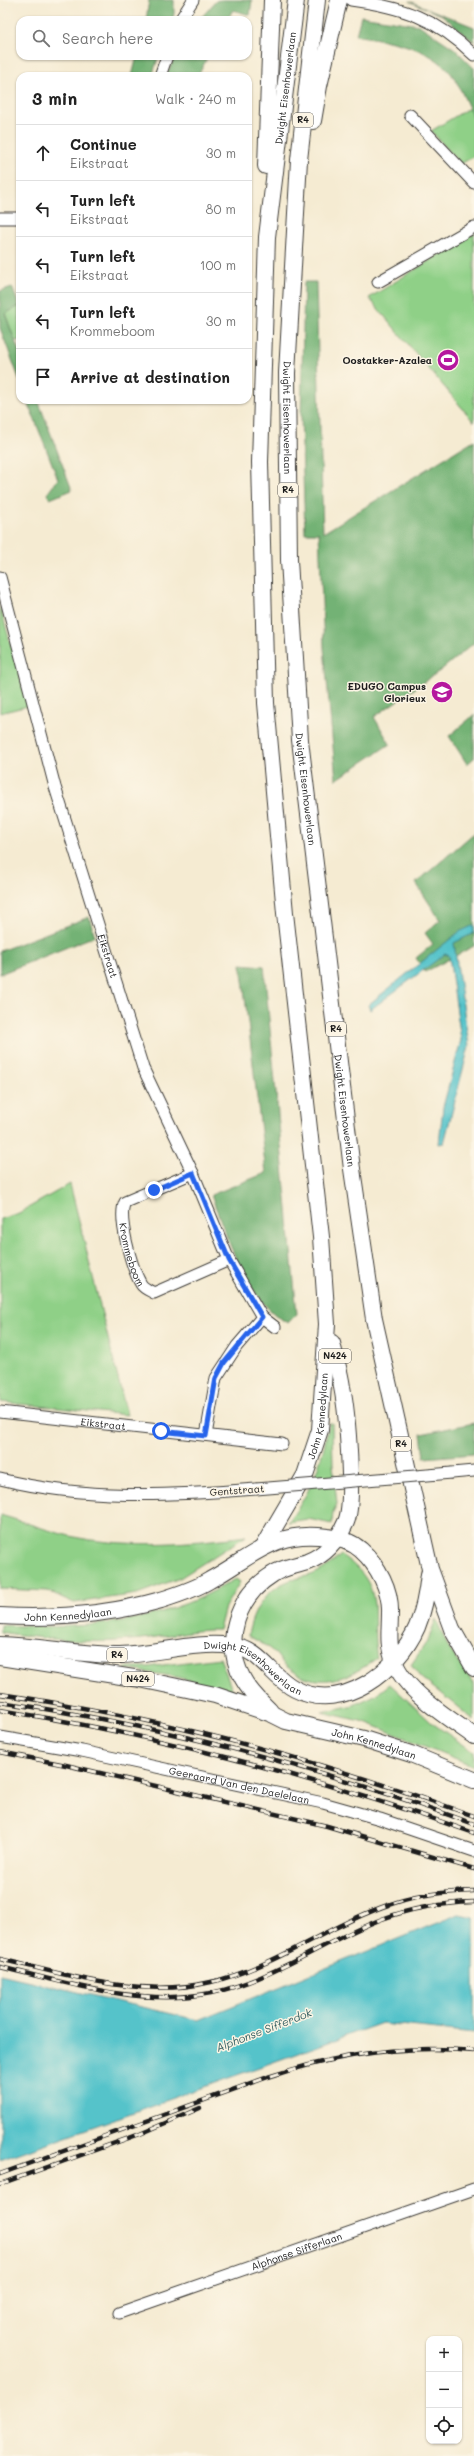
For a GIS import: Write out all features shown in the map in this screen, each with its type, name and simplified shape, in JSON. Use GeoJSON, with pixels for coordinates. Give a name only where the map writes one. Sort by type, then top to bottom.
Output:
{"type":"FeatureCollection","features":[{"type":"Feature","properties":{"kind":"highway"},"geometry":{"type":"LineString","coordinates":[[267,237],[265,190],[272,0]]}},
{"type":"Feature","properties":{"kind":"highway","name":"Dwight Eisenhowerlaan"},"geometry":{"type":"LineString","coordinates":[[296,0],[267,237],[260,462],[266,703],[285,913],[320,1237],[327,1324]]}},
{"type":"Feature","properties":{"kind":"highway","name":"Dwight Eisenhowerlaan"},"geometry":{"type":"LineString","coordinates":[[317,0],[301,138],[293,240],[287,372],[289,560],[300,740],[353,1176],[374,1319],[430,1569],[452,1629],[474,1668]]}},
{"type":"Feature","properties":{"kind":"highway"},"geometry":{"type":"LineString","coordinates":[[293,240],[305,201],[314,111],[339,0]]}},
{"type":"Feature","properties":{"kind":"highway","name":"John Kennedylaan"},"geometry":{"type":"LineString","coordinates":[[272,1714],[251,1693],[242,1678],[234,1646],[237,1622],[248,1594],[259,1583],[275,1573],[318,1556],[328,1550],[337,1538],[346,1521],[350,1506],[349,1470],[342,1387],[327,1324]]}},
{"type":"Feature","properties":{"kind":"highway","name":"John Kennedylaan"},"geometry":{"type":"LineString","coordinates":[[264,1545],[305,1475],[320,1430],[327,1324]]}},
{"type":"Feature","properties":{"kind":"highway","name":"John Kennedylaan"},"geometry":{"type":"LineString","coordinates":[[0,1616],[53,1618],[93,1615],[163,1599],[208,1582],[264,1545],[301,1534],[337,1538],[361,1550],[384,1580],[389,1596],[389,1645],[394,1662],[410,1686],[448,1718],[474,1736]]}},
{"type":"Feature","properties":{"kind":"highway","name":"Dwight Eisenhowerlaan"},"geometry":{"type":"LineString","coordinates":[[0,1645],[87,1655],[158,1652],[206,1645],[234,1646],[249,1650],[265,1663],[281,1680],[295,1689],[322,1696],[343,1694],[359,1688],[374,1679],[394,1662],[411,1638],[422,1612],[430,1569]]}},
{"type":"Feature","properties":{"kind":"highway","name":"John Kennedylaan"},"geometry":{"type":"LineString","coordinates":[[0,1657],[179,1686],[215,1695],[272,1714],[302,1726],[364,1738],[411,1754],[474,1780]]}},
{"type":"Feature","properties":{"kind":"street"},"geometry":{"type":"LineString","coordinates":[[183,16],[193,0]]}},
{"type":"Feature","properties":{"kind":"street"},"geometry":{"type":"LineString","coordinates":[[351,0],[385,5],[416,15],[443,29],[474,55]]}},
{"type":"Feature","properties":{"kind":"street"},"geometry":{"type":"LineString","coordinates":[[161,72],[166,60]]}},
{"type":"Feature","properties":{"kind":"street"},"geometry":{"type":"LineString","coordinates":[[410,115],[474,183]]}},
{"type":"Feature","properties":{"kind":"street"},"geometry":{"type":"LineString","coordinates":[[0,218],[16,218]]}},
{"type":"Feature","properties":{"kind":"street"},"geometry":{"type":"LineString","coordinates":[[378,282],[474,227]]}},
{"type":"Feature","properties":{"kind":"street","name":"Eikstraat"},"geometry":{"type":"LineString","coordinates":[[0,577],[55,787],[143,1068],[193,1173],[229,1260],[262,1317],[275,1327]]}},
{"type":"Feature","properties":{"kind":"street","name":"Krommeboom"},"geometry":{"type":"LineString","coordinates":[[193,1173],[125,1202],[122,1209],[123,1226],[136,1274],[142,1286],[154,1293],[229,1260]]}},
{"type":"Feature","properties":{"kind":"street"},"geometry":{"type":"LineString","coordinates":[[206,1436],[216,1378],[224,1363],[262,1317]]}},
{"type":"Feature","properties":{"kind":"street","name":"Eikstraat"},"geometry":{"type":"LineString","coordinates":[[0,1412],[282,1444]]}},
{"type":"Feature","properties":{"kind":"street","name":"Gentstraat"},"geometry":{"type":"LineString","coordinates":[[0,1479],[33,1487],[112,1496],[256,1489],[474,1471]]}},
{"type":"Feature","properties":{"kind":"street","name":"Geeraard Van den Daelelaan"},"geometry":{"type":"LineString","coordinates":[[0,1737],[82,1751],[323,1803],[380,1819],[474,1851]]}},
{"type":"Feature","properties":{"kind":"street","name":"Alphonse Sifferlaan"},"geometry":{"type":"LineString","coordinates":[[119,2313],[474,2189]]}},
{"type":"Feature","properties":{"kind":"green space"},"geometry":{"type":"Polygon","coordinates":[[[149,0],[174,0],[173,16],[147,16],[149,0]]]}},
{"type":"Feature","properties":{"kind":"green space"},"geometry":{"type":"Polygon","coordinates":[[[252,0],[250,15],[233,10],[229,16],[203,16],[216,1],[252,0]]]}},
{"type":"Feature","properties":{"kind":"green space"},"geometry":{"type":"Polygon","coordinates":[[[409,1],[474,27],[474,42],[442,15],[409,1]]]}},
{"type":"Feature","properties":{"kind":"green space"},"geometry":{"type":"Polygon","coordinates":[[[361,16],[419,25],[455,49],[474,68],[474,118],[458,85],[447,69],[428,54],[417,49],[393,42],[356,35],[361,16]]]}},
{"type":"Feature","properties":{"kind":"green space"},"geometry":{"type":"Polygon","coordinates":[[[136,60],[158,60],[153,72],[133,72],[136,60]]]}},
{"type":"Feature","properties":{"kind":"green space"},"geometry":{"type":"Polygon","coordinates":[[[173,60],[206,60],[200,72],[168,72],[173,60]]]}},
{"type":"Feature","properties":{"kind":"green space"},"geometry":{"type":"Polygon","coordinates":[[[469,108],[474,118],[474,156],[461,164],[431,131],[469,108]]]}},
{"type":"Feature","properties":{"kind":"green space","name":"Oostakker-Azalea"},"geometry":{"type":"Polygon","coordinates":[[[474,233],[474,422],[369,298],[474,233]]]}},
{"type":"Feature","properties":{"kind":"green space"},"geometry":{"type":"Polygon","coordinates":[[[304,282],[316,282],[323,533],[474,440],[474,643],[441,670],[374,717],[390,744],[336,780],[324,648],[319,533],[305,533],[301,416],[304,282]]]}},
{"type":"Feature","properties":{"kind":"green space"},"geometry":{"type":"Polygon","coordinates":[[[12,287],[16,298],[16,308],[5,314],[16,343],[16,370],[0,328],[0,291],[12,287]]]}},
{"type":"Feature","properties":{"kind":"green space"},"geometry":{"type":"Polygon","coordinates":[[[16,308],[16,341],[15,341],[5,313],[16,308]]]}},
{"type":"Feature","properties":{"kind":"green space"},"geometry":{"type":"Polygon","coordinates":[[[29,404],[40,404],[72,490],[50,499],[47,494],[58,479],[29,404]]]}},
{"type":"Feature","properties":{"kind":"green space"},"geometry":{"type":"Polygon","coordinates":[[[0,606],[28,706],[0,713],[0,606]]]}},
{"type":"Feature","properties":{"kind":"green space"},"geometry":{"type":"Polygon","coordinates":[[[474,715],[474,758],[467,764],[449,736],[474,715]]]}},
{"type":"Feature","properties":{"kind":"green space"},"geometry":{"type":"Polygon","coordinates":[[[474,833],[474,946],[425,972],[416,958],[433,944],[425,933],[440,920],[416,883],[474,833]]]}},
{"type":"Feature","properties":{"kind":"green space"},"geometry":{"type":"Polygon","coordinates":[[[89,917],[95,936],[0,974],[0,951],[89,917]]]}},
{"type":"Feature","properties":{"kind":"green space"},"geometry":{"type":"Polygon","coordinates":[[[241,964],[264,966],[297,1314],[288,1323],[273,1313],[260,1300],[249,1284],[231,1248],[211,1195],[266,1173],[241,964]]]}},
{"type":"Feature","properties":{"kind":"green space"},"geometry":{"type":"Polygon","coordinates":[[[70,1184],[127,1415],[0,1402],[0,1219],[19,1213],[70,1184]]]}},
{"type":"Feature","properties":{"kind":"green space"},"geometry":{"type":"Polygon","coordinates":[[[329,1423],[332,1423],[333,1465],[337,1504],[333,1512],[332,1524],[308,1519],[288,1522],[303,1499],[315,1475],[323,1450],[329,1423]]]}},
{"type":"Feature","properties":{"kind":"green space"},"geometry":{"type":"Polygon","coordinates":[[[474,1423],[474,1454],[424,1458],[421,1434],[474,1423]]]}},
{"type":"Feature","properties":{"kind":"green space"},"geometry":{"type":"Polygon","coordinates":[[[0,1515],[69,1536],[121,1543],[142,1544],[205,1541],[246,1536],[180,1578],[137,1594],[74,1603],[48,1591],[0,1589],[0,1515]]]}},
{"type":"Feature","properties":{"kind":"green space"},"geometry":{"type":"Polygon","coordinates":[[[341,1555],[356,1567],[365,1578],[371,1589],[374,1601],[377,1658],[366,1666],[343,1677],[332,1680],[309,1678],[297,1674],[286,1666],[273,1651],[248,1636],[250,1626],[262,1601],[276,1588],[294,1579],[321,1570],[341,1555]]]}},
{"type":"Feature","properties":{"kind":"green space"},"geometry":{"type":"Polygon","coordinates":[[[236,1579],[240,1582],[225,1607],[219,1630],[198,1631],[115,1641],[49,1639],[0,1632],[0,1625],[51,1627],[75,1626],[123,1621],[147,1616],[195,1600],[236,1579]]]}},
{"type":"Feature","properties":{"kind":"green space"},"geometry":{"type":"Polygon","coordinates":[[[436,1619],[448,1647],[474,1684],[474,1720],[420,1677],[411,1665],[428,1640],[436,1619]]]}},
{"type":"Feature","properties":{"kind":"green space"},"geometry":{"type":"Polygon","coordinates":[[[220,1658],[233,1691],[172,1676],[125,1669],[125,1667],[147,1667],[220,1658]]]}},
{"type":"Feature","properties":{"kind":"green space"},"geometry":{"type":"Polygon","coordinates":[[[390,1684],[432,1723],[474,1752],[474,1766],[365,1722],[322,1712],[354,1705],[377,1694],[390,1684]]]}},
{"type":"Feature","properties":{"kind":"water"},"geometry":{"type":"Polygon","coordinates":[[[474,925],[474,933],[454,943],[469,1046],[444,1143],[439,1144],[443,1107],[461,1040],[449,956],[445,954],[370,1010],[368,1005],[459,932],[474,925]]]}},
{"type":"Feature","properties":{"kind":"water","name":"Alphonse Sifferdok"},"geometry":{"type":"Polygon","coordinates":[[[459,1914],[474,1917],[474,2033],[382,2023],[0,2160],[0,1974],[198,2020],[459,1914]]]}},
{"type":"Feature","properties":{"kind":"railway"},"geometry":{"type":"LineString","coordinates":[[0,1694],[121,1715],[240,1743],[358,1777],[474,1816]]}},
{"type":"Feature","properties":{"kind":"railway"},"geometry":{"type":"LineString","coordinates":[[0,1702],[121,1723],[240,1751],[300,1767],[358,1785],[474,1824]]}},
{"type":"Feature","properties":{"kind":"railway"},"geometry":{"type":"LineString","coordinates":[[0,1710],[121,1732],[240,1761],[357,1794],[474,1833]]}},
{"type":"Feature","properties":{"kind":"railway"},"geometry":{"type":"LineString","coordinates":[[0,1752],[66,1765],[327,1826],[474,1869]]}},
{"type":"Feature","properties":{"kind":"railway"},"geometry":{"type":"LineString","coordinates":[[0,1959],[105,1983],[158,1988],[184,1987],[211,1982],[258,1966],[348,1922],[394,1903],[414,1897],[474,1891]]}},
{"type":"Feature","properties":{"kind":"railway"},"geometry":{"type":"LineString","coordinates":[[0,1967],[105,1991],[131,1995],[184,1997],[211,1993],[256,1979],[382,1919],[427,1907],[474,1902]]}},
{"type":"Feature","properties":{"kind":"railway"},"geometry":{"type":"LineString","coordinates":[[0,2174],[293,2069],[344,2057],[395,2050],[448,2049],[474,2051]]}},
{"type":"Feature","properties":{"kind":"railway"},"geometry":{"type":"LineString","coordinates":[[0,2184],[140,2134],[200,2108]]}},
{"type":"Feature","properties":{"kind":"place","name":"Oostakker-Azalea"},"geometry":{"type":"Point","coordinates":[448,360]}},
{"type":"Feature","properties":{"kind":"place","name":"EDUGO Campus Glorieux"},"geometry":{"type":"Point","coordinates":[442,692]}},
{"type":"Feature","properties":{"kind":"route"},"geometry":{"type":"LineString","coordinates":[[154,1190],[193,1173],[229,1260],[253,1304],[262,1317],[224,1363],[216,1378],[206,1436],[161,1431]]}}]}
